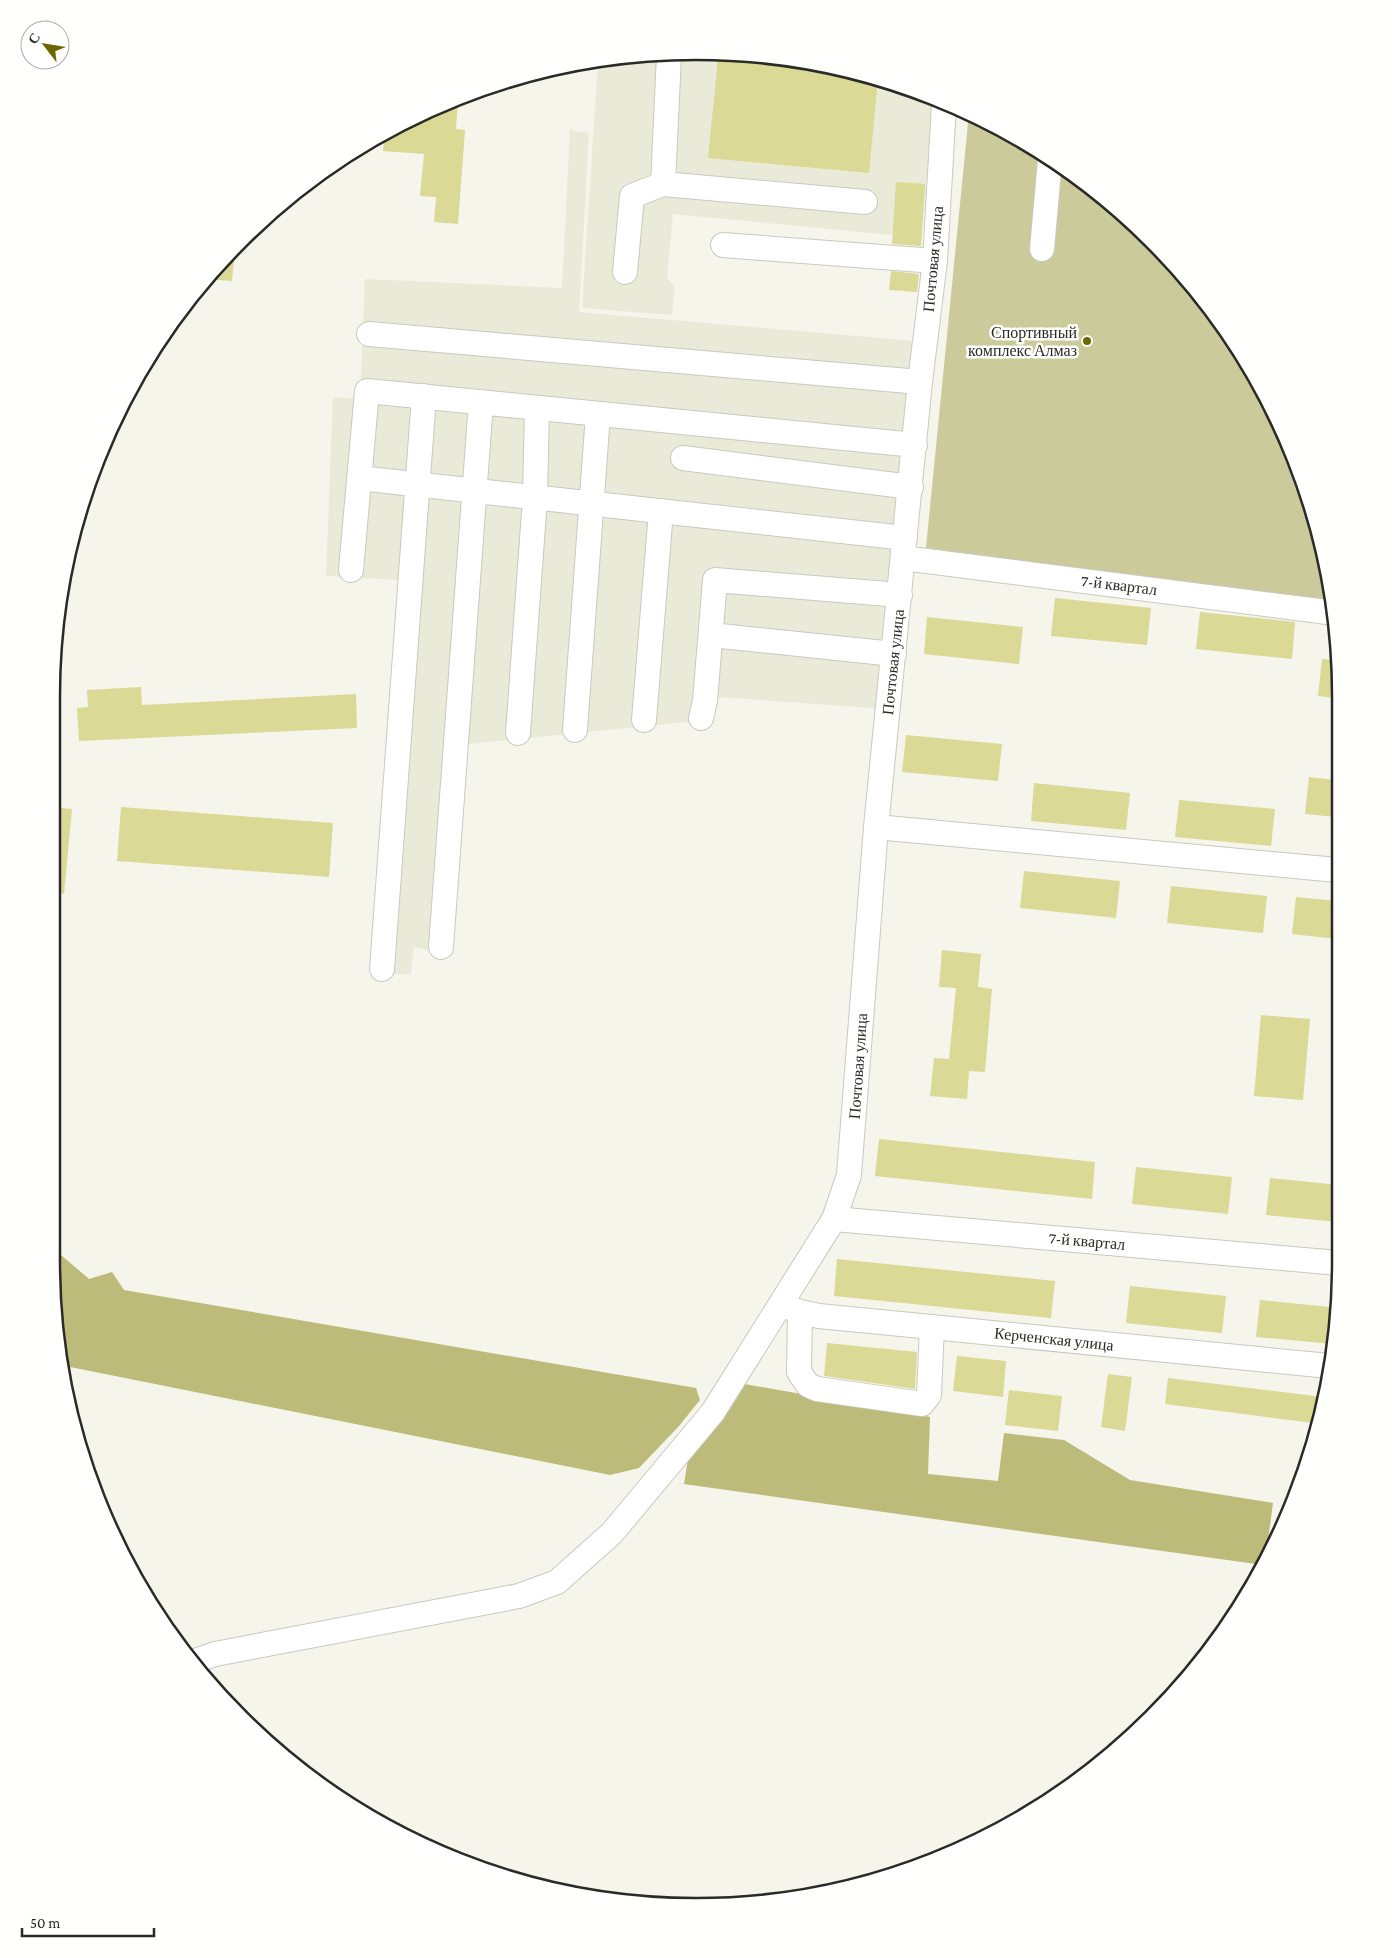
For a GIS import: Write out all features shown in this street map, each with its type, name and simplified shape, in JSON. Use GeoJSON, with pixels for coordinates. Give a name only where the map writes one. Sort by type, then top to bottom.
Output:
{"type":"FeatureCollection","features":[{"type":"Feature","properties":{"kind":"street"},"geometry":{"type":"LineString","coordinates":[[663,184],[669,61]]}},
{"type":"Feature","properties":{"kind":"street","name":"Почтовая улица"},"geometry":{"type":"LineString","coordinates":[[199,1659],[215,1654],[520,1596],[557,1582],[612,1533],[713,1412],[791,1308],[834,1219],[849,1175],[876,828],[920,382],[935,261],[944,110]]}},
{"type":"Feature","properties":{"kind":"street"},"geometry":{"type":"LineString","coordinates":[[1042,249],[1049,167]]}},
{"type":"Feature","properties":{"kind":"street"},"geometry":{"type":"LineString","coordinates":[[625,272],[632,196],[663,184],[865,202]]}},
{"type":"Feature","properties":{"kind":"street"},"geometry":{"type":"LineString","coordinates":[[723,245],[935,261]]}},
{"type":"Feature","properties":{"kind":"street"},"geometry":{"type":"LineString","coordinates":[[368,334],[920,382]]}},
{"type":"Feature","properties":{"kind":"street"},"geometry":{"type":"LineString","coordinates":[[351,570],[367,391],[914,445]]}},
{"type":"Feature","properties":{"kind":"street"},"geometry":{"type":"LineString","coordinates":[[382,969],[424,396]]}},
{"type":"Feature","properties":{"kind":"street"},"geometry":{"type":"LineString","coordinates":[[441,947],[481,402]]}},
{"type":"Feature","properties":{"kind":"street"},"geometry":{"type":"LineString","coordinates":[[518,733],[536,498],[537,408]]}},
{"type":"Feature","properties":{"kind":"street"},"geometry":{"type":"LineString","coordinates":[[575,730],[598,414]]}},
{"type":"Feature","properties":{"kind":"street"},"geometry":{"type":"LineString","coordinates":[[683,458],[911,487]]}},
{"type":"Feature","properties":{"kind":"street","name":"7-й квартал"},"geometry":{"type":"LineString","coordinates":[[359,478],[661,511],[1327,612]]}},
{"type":"Feature","properties":{"kind":"street"},"geometry":{"type":"LineString","coordinates":[[644,720],[661,511]]}},
{"type":"Feature","properties":{"kind":"street"},"geometry":{"type":"LineString","coordinates":[[701,718],[705,701],[715,580],[900,595]]}},
{"type":"Feature","properties":{"kind":"street"},"geometry":{"type":"LineString","coordinates":[[711,635],[894,654]]}},
{"type":"Feature","properties":{"kind":"street"},"geometry":{"type":"LineString","coordinates":[[876,828],[1332,870]]}},
{"type":"Feature","properties":{"kind":"street","name":"7-й квартал"},"geometry":{"type":"LineString","coordinates":[[834,1219],[1332,1262]]}},
{"type":"Feature","properties":{"kind":"street"},"geometry":{"type":"LineString","coordinates":[[791,1308],[799,1372],[808,1385],[818,1389],[922,1404],[929,1396],[932,1327]]}},
{"type":"Feature","properties":{"kind":"street","name":"Керченская улица"},"geometry":{"type":"LineString","coordinates":[[791,1308],[932,1327],[1324,1365]]}},
{"type":"Feature","properties":{"kind":"shaded area"},"geometry":{"type":"Polygon","coordinates":[[[696,60],[738,61],[779,65],[861,82],[933,106],[922,238],[673,214],[667,278],[675,287],[672,315],[582,308],[598,68],[654,61],[696,60]]]}},
{"type":"Feature","properties":{"kind":"shaded area"},"geometry":{"type":"Polygon","coordinates":[[[570,130],[589,133],[579,312],[914,341],[885,709],[703,696],[697,721],[449,746],[434,951],[414,947],[411,975],[390,973],[417,581],[326,576],[333,397],[360,399],[365,279],[562,288],[570,130]]]}},
{"type":"Feature","properties":{"kind":"shaded area"},"geometry":{"type":"Polygon","coordinates":[[[61,1255],[89,1279],[112,1272],[124,1290],[696,1388],[700,1400],[679,1426],[639,1468],[610,1475],[69,1367],[61,1304],[61,1255]]]}},
{"type":"Feature","properties":{"kind":"shaded area"},"geometry":{"type":"Polygon","coordinates":[[[739,1383],[930,1417],[928,1474],[998,1481],[1004,1433],[1064,1440],[1130,1480],[1273,1503],[1268,1538],[1255,1564],[684,1484],[690,1447],[739,1383]]]}},
{"type":"Feature","properties":{"kind":"green space","name":"Спортивный комплекс Алмаз"},"geometry":{"type":"Polygon","coordinates":[[[968,122],[1014,145],[1083,191],[1146,246],[1201,309],[1247,378],[1284,453],[1310,531],[1325,601],[926,548],[968,122]]]}},
{"type":"Feature","properties":{"kind":"building"},"geometry":{"type":"Polygon","coordinates":[[[718,61],[779,65],[820,72],[877,87],[869,173],[708,158],[718,61]]]}},
{"type":"Feature","properties":{"kind":"building"},"geometry":{"type":"Polygon","coordinates":[[[458,106],[456,129],[465,130],[458,224],[434,222],[436,197],[420,196],[424,154],[383,151],[384,142],[458,106]]]}},
{"type":"Feature","properties":{"kind":"building"},"geometry":{"type":"Polygon","coordinates":[[[896,182],[925,184],[921,246],[892,244],[896,182]]]}},
{"type":"Feature","properties":{"kind":"building"},"geometry":{"type":"Polygon","coordinates":[[[234,259],[232,281],[216,280],[234,259]]]}},
{"type":"Feature","properties":{"kind":"building"},"geometry":{"type":"Polygon","coordinates":[[[891,271],[919,274],[917,292],[889,290],[891,271]]]}},
{"type":"Feature","properties":{"kind":"building"},"geometry":{"type":"Polygon","coordinates":[[[1055,598],[1151,608],[1147,645],[1051,636],[1055,598]]]}},
{"type":"Feature","properties":{"kind":"building"},"geometry":{"type":"Polygon","coordinates":[[[1200,612],[1295,622],[1292,659],[1196,649],[1200,612]]]}},
{"type":"Feature","properties":{"kind":"building"},"geometry":{"type":"Polygon","coordinates":[[[927,617],[1023,627],[1019,664],[924,654],[927,617]]]}},
{"type":"Feature","properties":{"kind":"building"},"geometry":{"type":"Polygon","coordinates":[[[1322,659],[1331,660],[1332,698],[1318,696],[1322,659]]]}},
{"type":"Feature","properties":{"kind":"building"},"geometry":{"type":"Polygon","coordinates":[[[141,687],[142,705],[356,694],[357,728],[79,741],[77,708],[88,707],[87,690],[141,687]]]}},
{"type":"Feature","properties":{"kind":"building"},"geometry":{"type":"Polygon","coordinates":[[[906,735],[1002,744],[998,781],[902,772],[906,735]]]}},
{"type":"Feature","properties":{"kind":"building"},"geometry":{"type":"Polygon","coordinates":[[[1309,777],[1332,780],[1332,817],[1305,814],[1309,777]]]}},
{"type":"Feature","properties":{"kind":"building"},"geometry":{"type":"Polygon","coordinates":[[[1034,783],[1130,793],[1126,830],[1031,821],[1034,783]]]}},
{"type":"Feature","properties":{"kind":"building"},"geometry":{"type":"Polygon","coordinates":[[[1179,800],[1275,809],[1271,846],[1175,837],[1179,800]]]}},
{"type":"Feature","properties":{"kind":"building"},"geometry":{"type":"Polygon","coordinates":[[[121,807],[333,823],[329,877],[117,861],[121,807]]]}},
{"type":"Feature","properties":{"kind":"building"},"geometry":{"type":"Polygon","coordinates":[[[60,808],[72,809],[64,894],[60,893],[60,808]]]}},
{"type":"Feature","properties":{"kind":"building"},"geometry":{"type":"Polygon","coordinates":[[[1024,871],[1120,881],[1116,918],[1020,908],[1024,871]]]}},
{"type":"Feature","properties":{"kind":"building"},"geometry":{"type":"Polygon","coordinates":[[[1171,886],[1267,896],[1263,933],[1167,923],[1171,886]]]}},
{"type":"Feature","properties":{"kind":"building"},"geometry":{"type":"Polygon","coordinates":[[[1296,897],[1332,901],[1332,938],[1292,934],[1296,897]]]}},
{"type":"Feature","properties":{"kind":"building"},"geometry":{"type":"Polygon","coordinates":[[[942,950],[981,954],[978,987],[992,989],[985,1072],[969,1071],[967,1099],[930,1096],[934,1058],[949,1059],[956,988],[939,987],[942,950]]]}},
{"type":"Feature","properties":{"kind":"building"},"geometry":{"type":"Polygon","coordinates":[[[1261,1015],[1310,1019],[1303,1100],[1254,1096],[1261,1015]]]}},
{"type":"Feature","properties":{"kind":"building"},"geometry":{"type":"Polygon","coordinates":[[[879,1139],[1095,1162],[1092,1199],[875,1176],[879,1139]]]}},
{"type":"Feature","properties":{"kind":"building"},"geometry":{"type":"Polygon","coordinates":[[[1136,1167],[1232,1177],[1228,1214],[1132,1204],[1136,1167]]]}},
{"type":"Feature","properties":{"kind":"building"},"geometry":{"type":"Polygon","coordinates":[[[1270,1178],[1332,1184],[1332,1221],[1266,1215],[1270,1178]]]}},
{"type":"Feature","properties":{"kind":"building"},"geometry":{"type":"Polygon","coordinates":[[[837,1259],[1055,1281],[1051,1318],[834,1296],[837,1259]]]}},
{"type":"Feature","properties":{"kind":"building"},"geometry":{"type":"Polygon","coordinates":[[[1130,1286],[1226,1296],[1222,1333],[1126,1323],[1130,1286]]]}},
{"type":"Feature","properties":{"kind":"building"},"geometry":{"type":"Polygon","coordinates":[[[1260,1300],[1331,1307],[1327,1343],[1256,1337],[1260,1300]]]}},
{"type":"Feature","properties":{"kind":"building"},"geometry":{"type":"Polygon","coordinates":[[[827,1343],[917,1352],[915,1389],[824,1376],[827,1343]]]}},
{"type":"Feature","properties":{"kind":"building"},"geometry":{"type":"Polygon","coordinates":[[[957,1356],[1006,1361],[1003,1397],[953,1391],[957,1356]]]}},
{"type":"Feature","properties":{"kind":"building"},"geometry":{"type":"Polygon","coordinates":[[[1108,1374],[1132,1377],[1125,1431],[1101,1427],[1108,1374]]]}},
{"type":"Feature","properties":{"kind":"building"},"geometry":{"type":"Polygon","coordinates":[[[1168,1378],[1317,1396],[1311,1423],[1165,1404],[1168,1378]]]}},
{"type":"Feature","properties":{"kind":"building"},"geometry":{"type":"Polygon","coordinates":[[[1009,1390],[1062,1396],[1058,1431],[1005,1425],[1009,1390]]]}},
{"type":"Feature","properties":{"kind":"place","name":"Спортивный комплекс Алмаз"},"geometry":{"type":"Point","coordinates":[1087,341]}}]}
